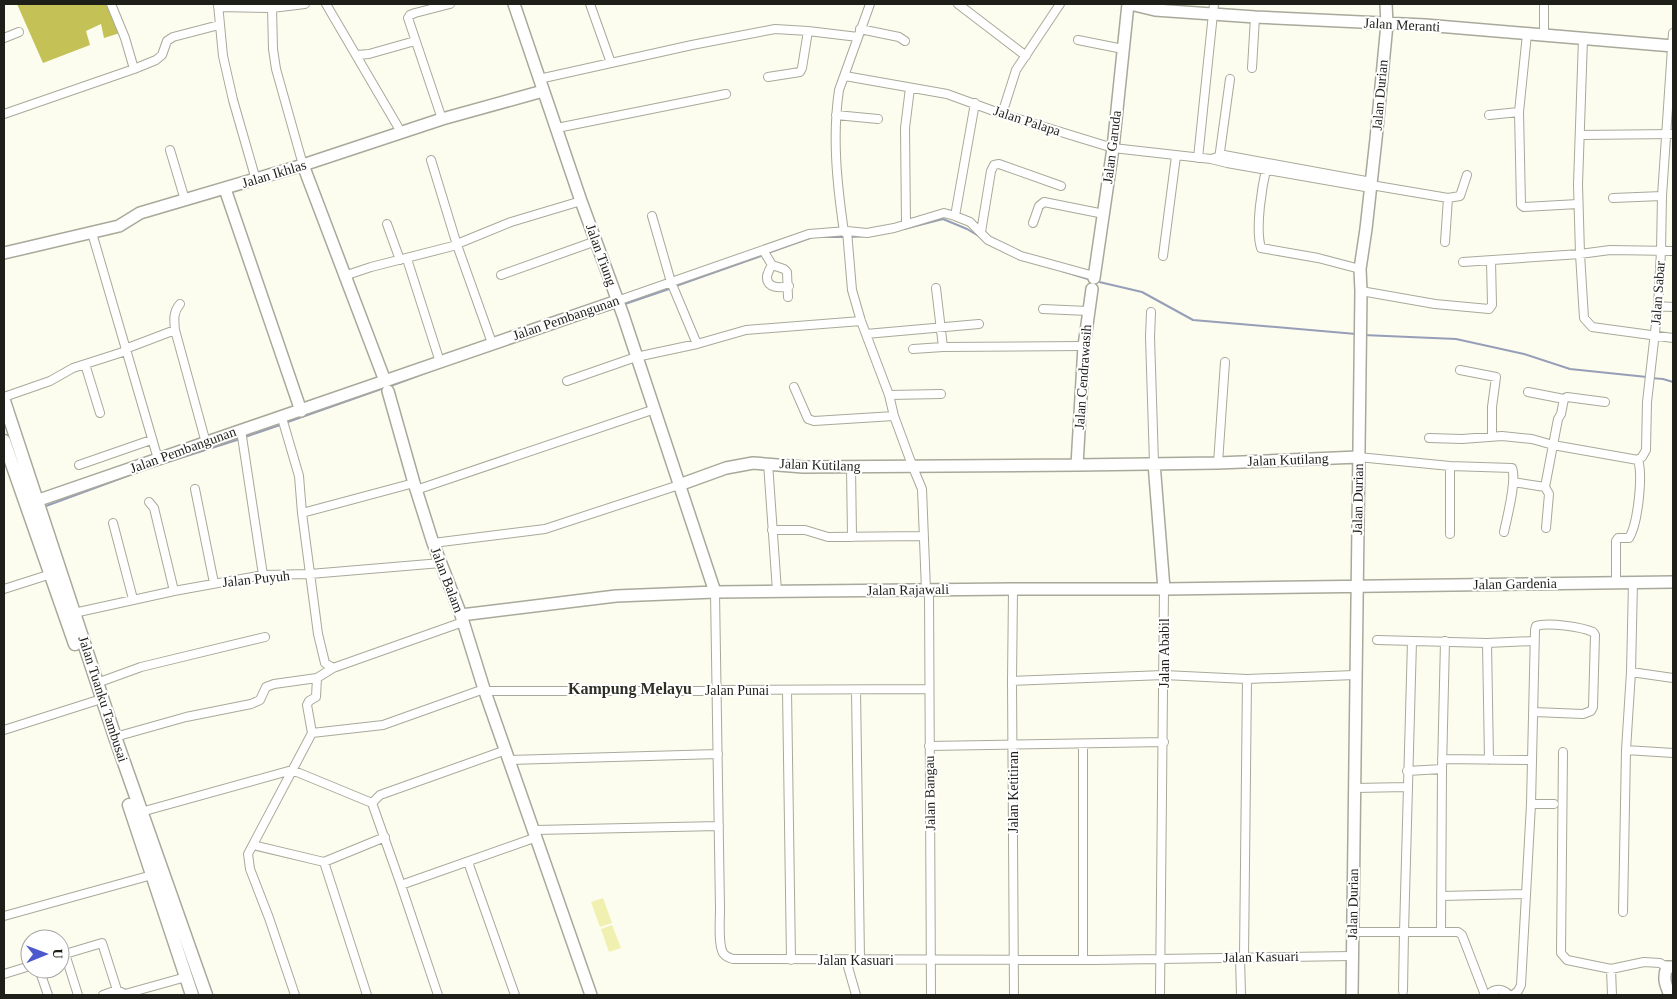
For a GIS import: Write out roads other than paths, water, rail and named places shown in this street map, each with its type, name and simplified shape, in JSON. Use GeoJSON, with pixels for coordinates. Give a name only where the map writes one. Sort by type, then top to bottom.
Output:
{"type":"FeatureCollection","features":[{"type":"Feature","properties":{"kind":"main road","name":"Jalan Tuanku Tambusai"},"geometry":{"type":"LineString","coordinates":[[4,401],[115,738],[206,995]]}},
{"type":"Feature","properties":{"kind":"main road","name":"Jalan Tuanku Tambusai"},"geometry":{"type":"LineString","coordinates":[[4,441],[7,463],[51,574],[192,995]]}},
{"type":"Feature","properties":{"kind":"street"},"geometry":{"type":"LineString","coordinates":[[111,4],[125,38],[134,69]]}},
{"type":"Feature","properties":{"kind":"street"},"geometry":{"type":"LineString","coordinates":[[256,180],[233,100],[223,56],[218,5],[272,8],[304,4]]}},
{"type":"Feature","properties":{"kind":"street"},"geometry":{"type":"LineString","coordinates":[[326,4],[401,132]]}},
{"type":"Feature","properties":{"kind":"street"},"geometry":{"type":"LineString","coordinates":[[442,119],[408,18],[410,15],[450,4]]}},
{"type":"Feature","properties":{"kind":"street","name":"Jalan Tiung"},"geometry":{"type":"LineString","coordinates":[[514,4],[655,409],[715,592]]}},
{"type":"Feature","properties":{"kind":"street"},"geometry":{"type":"LineString","coordinates":[[590,4],[611,63]]}},
{"type":"Feature","properties":{"kind":"street","name":"Jalan Bangau"},"geometry":{"type":"LineString","coordinates":[[870,4],[839,90],[835,147],[838,186],[849,246],[852,290],[861,321],[889,395],[894,416],[912,465],[921,483],[923,494],[928,590],[931,995]]}},
{"type":"Feature","properties":{"kind":"street"},"geometry":{"type":"LineString","coordinates":[[958,4],[1026,56]]}},
{"type":"Feature","properties":{"kind":"street"},"geometry":{"type":"LineString","coordinates":[[1002,114],[1014,76],[1060,4]]}},
{"type":"Feature","properties":{"kind":"street","name":"Jalan Meranti"},"geometry":{"type":"LineString","coordinates":[[1129,4],[1155,10],[1213,9],[1256,17],[1425,25],[1673,46]]}},
{"type":"Feature","properties":{"kind":"street","name":"Jalan Garuda"},"geometry":{"type":"LineString","coordinates":[[1093,281],[1113,148],[1129,4]]}},
{"type":"Feature","properties":{"kind":"street","name":"Jalan Durian"},"geometry":{"type":"LineString","coordinates":[[1352,995],[1360,269],[1371,185],[1387,24],[1386,4]]}},
{"type":"Feature","properties":{"kind":"street"},"geometry":{"type":"LineString","coordinates":[[1544,4],[1544,35]]}},
{"type":"Feature","properties":{"kind":"street"},"geometry":{"type":"LineString","coordinates":[[272,8],[273,49],[276,68],[303,165]]}},
{"type":"Feature","properties":{"kind":"street"},"geometry":{"type":"LineString","coordinates":[[1198,158],[1213,9]]}},
{"type":"Feature","properties":{"kind":"street"},"geometry":{"type":"LineString","coordinates":[[1252,68],[1256,17]]}},
{"type":"Feature","properties":{"kind":"street"},"geometry":{"type":"LineString","coordinates":[[4,114],[156,60],[162,55],[167,41],[173,37],[219,25]]}},
{"type":"Feature","properties":{"kind":"street"},"geometry":{"type":"LineString","coordinates":[[539,79],[692,45],[775,29],[859,33],[900,38],[905,41]]}},
{"type":"Feature","properties":{"kind":"street"},"geometry":{"type":"LineString","coordinates":[[768,77],[800,72],[808,30]]}},
{"type":"Feature","properties":{"kind":"street"},"geometry":{"type":"LineString","coordinates":[[4,38],[19,32]]}},
{"type":"Feature","properties":{"kind":"street","name":"Jalan Sabar"},"geometry":{"type":"LineString","coordinates":[[1638,460],[1646,450],[1650,372],[1658,306],[1662,196],[1670,134],[1673,33]]}},
{"type":"Feature","properties":{"kind":"street"},"geometry":{"type":"LineString","coordinates":[[1527,34],[1519,112],[1521,205],[1524,207],[1578,204]]}},
{"type":"Feature","properties":{"kind":"street"},"geometry":{"type":"LineString","coordinates":[[1583,39],[1578,204],[1584,318],[1592,327],[1673,338]]}},
{"type":"Feature","properties":{"kind":"street"},"geometry":{"type":"LineString","coordinates":[[1078,40],[1123,49]]}},
{"type":"Feature","properties":{"kind":"street"},"geometry":{"type":"LineString","coordinates":[[357,55],[369,54],[415,41]]}},
{"type":"Feature","properties":{"kind":"street","name":"Jalan Palapa"},"geometry":{"type":"LineString","coordinates":[[845,76],[947,94],[1002,114],[1113,148],[1176,156],[1216,158],[1267,166],[1365,187],[1371,185],[1448,198]]}},
{"type":"Feature","properties":{"kind":"street"},"geometry":{"type":"LineString","coordinates":[[1216,158],[1230,79]]}},
{"type":"Feature","properties":{"kind":"street"},"geometry":{"type":"LineString","coordinates":[[906,224],[905,128],[910,88]]}},
{"type":"Feature","properties":{"kind":"street","name":"Jalan Ikhlas"},"geometry":{"type":"LineString","coordinates":[[4,253],[119,226],[140,213],[256,180],[442,119],[543,91]]}},
{"type":"Feature","properties":{"kind":"street"},"geometry":{"type":"LineString","coordinates":[[557,128],[726,94]]}},
{"type":"Feature","properties":{"kind":"street"},"geometry":{"type":"LineString","coordinates":[[975,103],[955,216],[970,222],[993,243],[1021,256],[1093,281]]}},
{"type":"Feature","properties":{"kind":"street"},"geometry":{"type":"LineString","coordinates":[[1489,115],[1519,112]]}},
{"type":"Feature","properties":{"kind":"street"},"geometry":{"type":"LineString","coordinates":[[836,115],[878,120]]}},
{"type":"Feature","properties":{"kind":"street"},"geometry":{"type":"LineString","coordinates":[[1580,135],[1670,134]]}},
{"type":"Feature","properties":{"kind":"street"},"geometry":{"type":"LineString","coordinates":[[170,150],[184,200]]}},
{"type":"Feature","properties":{"kind":"street"},"geometry":{"type":"LineString","coordinates":[[1163,256],[1176,156]]}},
{"type":"Feature","properties":{"kind":"street"},"geometry":{"type":"LineString","coordinates":[[431,160],[457,245],[492,344]]}},
{"type":"Feature","properties":{"kind":"street"},"geometry":{"type":"LineString","coordinates":[[981,232],[991,171],[994,164],[999,164],[1061,186]]}},
{"type":"Feature","properties":{"kind":"street","name":"Jalan Balam"},"geometry":{"type":"LineString","coordinates":[[303,165],[386,385],[433,543],[462,619],[591,995]]}},
{"type":"Feature","properties":{"kind":"street"},"geometry":{"type":"LineString","coordinates":[[1267,166],[1259,222],[1258,238],[1261,248],[1318,258],[1360,269]]}},
{"type":"Feature","properties":{"kind":"street"},"geometry":{"type":"LineString","coordinates":[[1445,242],[1448,198],[1460,196],[1467,175]]}},
{"type":"Feature","properties":{"kind":"street"},"geometry":{"type":"LineString","coordinates":[[225,189],[300,411]]}},
{"type":"Feature","properties":{"kind":"street"},"geometry":{"type":"LineString","coordinates":[[1613,198],[1662,196]]}},
{"type":"Feature","properties":{"kind":"street"},"geometry":{"type":"LineString","coordinates":[[344,276],[371,267],[457,245],[511,222],[581,201]]}},
{"type":"Feature","properties":{"kind":"street"},"geometry":{"type":"LineString","coordinates":[[1033,223],[1039,206],[1044,202],[1104,214]]}},
{"type":"Feature","properties":{"kind":"street","name":"Jalan Pembangunan"},"geometry":{"type":"LineString","coordinates":[[36,502],[206,442],[242,434],[300,411],[386,385],[440,362],[492,344],[620,307],[673,287],[767,257],[814,232],[867,232],[906,224],[940,214],[955,216]]}},
{"type":"Feature","properties":{"kind":"street"},"geometry":{"type":"LineString","coordinates":[[652,216],[673,287],[697,344]]}},
{"type":"Feature","properties":{"kind":"street"},"geometry":{"type":"LineString","coordinates":[[387,224],[403,260],[440,362]]}},
{"type":"Feature","properties":{"kind":"street"},"geometry":{"type":"LineString","coordinates":[[92,233],[158,459]]}},
{"type":"Feature","properties":{"kind":"street"},"geometry":{"type":"LineString","coordinates":[[501,274],[596,242]]}},
{"type":"Feature","properties":{"kind":"street"},"geometry":{"type":"LineString","coordinates":[[1463,262],[1580,254],[1610,250],[1673,250]]}},
{"type":"Feature","properties":{"kind":"street"},"geometry":{"type":"LineString","coordinates":[[767,257],[767,276],[770,284],[774,287],[789,286]]}},
{"type":"Feature","properties":{"kind":"street"},"geometry":{"type":"LineString","coordinates":[[767,257],[787,272],[788,297]]}},
{"type":"Feature","properties":{"kind":"street"},"geometry":{"type":"LineString","coordinates":[[1361,291],[1434,304],[1489,309],[1492,305],[1491,261]]}},
{"type":"Feature","properties":{"kind":"street","name":"Jalan Cendrawasih"},"geometry":{"type":"LineString","coordinates":[[1076,465],[1084,346],[1093,281]]}},
{"type":"Feature","properties":{"kind":"street"},"geometry":{"type":"LineString","coordinates":[[936,288],[943,347]]}},
{"type":"Feature","properties":{"kind":"street"},"geometry":{"type":"LineString","coordinates":[[180,304],[175,311],[175,330],[206,442]]}},
{"type":"Feature","properties":{"kind":"street"},"geometry":{"type":"LineString","coordinates":[[1658,306],[1673,307]]}},
{"type":"Feature","properties":{"kind":"street"},"geometry":{"type":"LineString","coordinates":[[1042,309],[1088,311]]}},
{"type":"Feature","properties":{"kind":"street","name":"Jalan Ababil"},"geometry":{"type":"LineString","coordinates":[[1151,312],[1154,463],[1164,589],[1164,742],[1160,995]]}},
{"type":"Feature","properties":{"kind":"street"},"geometry":{"type":"LineString","coordinates":[[567,381],[636,357],[697,344],[746,330],[861,321]]}},
{"type":"Feature","properties":{"kind":"street"},"geometry":{"type":"LineString","coordinates":[[866,334],[979,324]]}},
{"type":"Feature","properties":{"kind":"street"},"geometry":{"type":"LineString","coordinates":[[4,398],[45,383],[73,368],[175,330]]}},
{"type":"Feature","properties":{"kind":"street"},"geometry":{"type":"LineString","coordinates":[[913,349],[1084,346]]}},
{"type":"Feature","properties":{"kind":"street"},"geometry":{"type":"LineString","coordinates":[[1218,463],[1225,362]]}},
{"type":"Feature","properties":{"kind":"street"},"geometry":{"type":"LineString","coordinates":[[86,364],[100,413]]}},
{"type":"Feature","properties":{"kind":"street"},"geometry":{"type":"LineString","coordinates":[[1460,370],[1496,377],[1492,407],[1492,436]]}},
{"type":"Feature","properties":{"kind":"street"},"geometry":{"type":"LineString","coordinates":[[794,387],[808,420],[894,416]]}},
{"type":"Feature","properties":{"kind":"street"},"geometry":{"type":"LineString","coordinates":[[1528,392],[1564,399],[1567,397],[1605,402]]}},
{"type":"Feature","properties":{"kind":"street"},"geometry":{"type":"LineString","coordinates":[[889,395],[941,394]]}},
{"type":"Feature","properties":{"kind":"street"},"geometry":{"type":"LineString","coordinates":[[1546,528],[1549,494],[1545,487],[1558,418],[1561,414],[1564,399]]}},
{"type":"Feature","properties":{"kind":"street"},"geometry":{"type":"LineString","coordinates":[[302,513],[415,486],[655,409]]}},
{"type":"Feature","properties":{"kind":"street"},"geometry":{"type":"LineString","coordinates":[[282,418],[299,476],[310,574],[322,651],[325,663],[333,668]]}},
{"type":"Feature","properties":{"kind":"street"},"geometry":{"type":"LineString","coordinates":[[242,434],[264,575]]}},
{"type":"Feature","properties":{"kind":"street"},"geometry":{"type":"LineString","coordinates":[[1429,438],[1462,439],[1502,436],[1532,439],[1553,445],[1638,460],[1641,477],[1636,516],[1633,532],[1629,538],[1618,538],[1616,541],[1616,583]]}},
{"type":"Feature","properties":{"kind":"street"},"geometry":{"type":"LineString","coordinates":[[79,465],[151,440]]}},
{"type":"Feature","properties":{"kind":"street"},"geometry":{"type":"LineString","coordinates":[[1358,457],[1450,466],[1512,468],[1513,482],[1504,532]]}},
{"type":"Feature","properties":{"kind":"street","name":"Jalan Kutilang"},"geometry":{"type":"LineString","coordinates":[[433,543],[545,529],[726,468],[743,464],[768,463],[803,467],[1076,465],[1218,463],[1358,457]]}},
{"type":"Feature","properties":{"kind":"street"},"geometry":{"type":"LineString","coordinates":[[768,463],[777,592]]}},
{"type":"Feature","properties":{"kind":"street"},"geometry":{"type":"LineString","coordinates":[[851,466],[852,537]]}},
{"type":"Feature","properties":{"kind":"street"},"geometry":{"type":"LineString","coordinates":[[1450,466],[1450,534]]}},
{"type":"Feature","properties":{"kind":"street"},"geometry":{"type":"LineString","coordinates":[[1513,482],[1545,487]]}},
{"type":"Feature","properties":{"kind":"street"},"geometry":{"type":"LineString","coordinates":[[194,489],[214,583]]}},
{"type":"Feature","properties":{"kind":"street"},"geometry":{"type":"LineString","coordinates":[[149,502],[154,508],[174,590]]}},
{"type":"Feature","properties":{"kind":"street"},"geometry":{"type":"LineString","coordinates":[[113,523],[133,600]]}},
{"type":"Feature","properties":{"kind":"street"},"geometry":{"type":"LineString","coordinates":[[772,530],[801,530],[824,537],[924,536]]}},
{"type":"Feature","properties":{"kind":"street","name":"Jalan Puyuh"},"geometry":{"type":"LineString","coordinates":[[74,613],[174,590],[264,575],[310,574],[441,563]]}},
{"type":"Feature","properties":{"kind":"street"},"geometry":{"type":"LineString","coordinates":[[4,589],[51,574]]}},
{"type":"Feature","properties":{"kind":"street"},"geometry":{"type":"LineString","coordinates":[[1623,912],[1626,750],[1631,672],[1633,582]]}},
{"type":"Feature","properties":{"kind":"street","name":"Jalan Gardenia"},"geometry":{"type":"LineString","coordinates":[[1357,587],[1673,582]]}},
{"type":"Feature","properties":{"kind":"street","name":"Jalan Rajawali"},"geometry":{"type":"LineString","coordinates":[[462,619],[616,596],[715,592],[1357,587]]}},
{"type":"Feature","properties":{"kind":"street","name":"Jalan Ketitiran"},"geometry":{"type":"LineString","coordinates":[[1013,589],[1014,995]]}},
{"type":"Feature","properties":{"kind":"street","name":"Jalan Kasuari"},"geometry":{"type":"LineString","coordinates":[[715,592],[720,918],[721,947],[724,955],[733,959],[932,961],[1353,956]]}},
{"type":"Feature","properties":{"kind":"street"},"geometry":{"type":"LineString","coordinates":[[115,738],[186,717],[251,704],[260,700],[266,687],[280,683],[317,678],[333,668],[462,619]]}},
{"type":"Feature","properties":{"kind":"street"},"geometry":{"type":"LineString","coordinates":[[1513,995],[1521,986],[1531,804],[1534,641],[1536,626],[1556,625],[1591,630],[1595,635],[1593,706],[1591,711],[1582,714],[1534,712]]}},
{"type":"Feature","properties":{"kind":"street"},"geometry":{"type":"LineString","coordinates":[[97,683],[141,668],[265,637]]}},
{"type":"Feature","properties":{"kind":"street"},"geometry":{"type":"LineString","coordinates":[[1377,640],[1534,641]]}},
{"type":"Feature","properties":{"kind":"street"},"geometry":{"type":"LineString","coordinates":[[1403,991],[1407,771],[1412,641]]}},
{"type":"Feature","properties":{"kind":"street"},"geometry":{"type":"LineString","coordinates":[[1441,932],[1445,641]]}},
{"type":"Feature","properties":{"kind":"street"},"geometry":{"type":"LineString","coordinates":[[1486,642],[1489,760]]}},
{"type":"Feature","properties":{"kind":"street"},"geometry":{"type":"LineString","coordinates":[[1631,672],[1673,678]]}},
{"type":"Feature","properties":{"kind":"street"},"geometry":{"type":"LineString","coordinates":[[1012,681],[1164,675],[1247,679],[1355,675]]}},
{"type":"Feature","properties":{"kind":"street"},"geometry":{"type":"LineString","coordinates":[[295,995],[270,918],[250,869],[248,854],[312,733],[307,705],[309,701],[316,697],[317,678]]}},
{"type":"Feature","properties":{"kind":"street"},"geometry":{"type":"LineString","coordinates":[[1241,995],[1247,679]]}},
{"type":"Feature","properties":{"kind":"street","name":"Jalan Punai"},"geometry":{"type":"LineString","coordinates":[[312,733],[383,725],[485,690],[929,689]]}},
{"type":"Feature","properties":{"kind":"street"},"geometry":{"type":"LineString","coordinates":[[787,690],[791,960]]}},
{"type":"Feature","properties":{"kind":"street"},"geometry":{"type":"LineString","coordinates":[[856,690],[860,959]]}},
{"type":"Feature","properties":{"kind":"street"},"geometry":{"type":"LineString","coordinates":[[4,730],[95,701]]}},
{"type":"Feature","properties":{"kind":"street"},"geometry":{"type":"LineString","coordinates":[[929,746],[1164,742]]}},
{"type":"Feature","properties":{"kind":"street"},"geometry":{"type":"LineString","coordinates":[[1083,744],[1083,959]]}},
{"type":"Feature","properties":{"kind":"street"},"geometry":{"type":"LineString","coordinates":[[1626,750],[1673,753]]}},
{"type":"Feature","properties":{"kind":"street"},"geometry":{"type":"LineString","coordinates":[[1563,752],[1559,804],[1561,953],[1567,960],[1611,969],[1644,962],[1660,963],[1670,967],[1664,981],[1670,995]]}},
{"type":"Feature","properties":{"kind":"street"},"geometry":{"type":"LineString","coordinates":[[372,803],[380,796],[508,755],[718,754]]}},
{"type":"Feature","properties":{"kind":"street"},"geometry":{"type":"LineString","coordinates":[[1442,759],[1531,760]]}},
{"type":"Feature","properties":{"kind":"street"},"geometry":{"type":"LineString","coordinates":[[1407,771],[1442,769]]}},
{"type":"Feature","properties":{"kind":"street"},"geometry":{"type":"LineString","coordinates":[[141,812],[292,770],[372,803],[438,995]]}},
{"type":"Feature","properties":{"kind":"street"},"geometry":{"type":"LineString","coordinates":[[1354,788],[1407,787]]}},
{"type":"Feature","properties":{"kind":"street"},"geometry":{"type":"LineString","coordinates":[[1531,804],[1559,804]]}},
{"type":"Feature","properties":{"kind":"street"},"geometry":{"type":"LineString","coordinates":[[401,885],[468,862],[536,833],[719,826]]}},
{"type":"Feature","properties":{"kind":"street"},"geometry":{"type":"LineString","coordinates":[[253,845],[324,862],[384,837]]}},
{"type":"Feature","properties":{"kind":"street"},"geometry":{"type":"LineString","coordinates":[[324,862],[367,995]]}},
{"type":"Feature","properties":{"kind":"street"},"geometry":{"type":"LineString","coordinates":[[468,862],[514,995]]}},
{"type":"Feature","properties":{"kind":"street"},"geometry":{"type":"LineString","coordinates":[[4,916],[152,875]]}},
{"type":"Feature","properties":{"kind":"street"},"geometry":{"type":"LineString","coordinates":[[1440,896],[1526,894]]}},
{"type":"Feature","properties":{"kind":"street"},"geometry":{"type":"LineString","coordinates":[[1353,932],[1461,933],[1486,995],[1499,990],[1509,995]]}},
{"type":"Feature","properties":{"kind":"street"},"geometry":{"type":"LineString","coordinates":[[78,995],[65,954],[102,943],[117,990],[125,994],[186,977]]}},
{"type":"Feature","properties":{"kind":"street"},"geometry":{"type":"LineString","coordinates":[[846,960],[856,995]]}},
{"type":"Feature","properties":{"kind":"street"},"geometry":{"type":"LineString","coordinates":[[4,974],[20,969]]}},
{"type":"Feature","properties":{"kind":"street"},"geometry":{"type":"LineString","coordinates":[[1611,969],[1612,995]]}},
{"type":"Feature","properties":{"kind":"street"},"geometry":{"type":"LineString","coordinates":[[42,979],[48,995]]}},
{"type":"Feature","properties":{"kind":"street"},"geometry":{"type":"LineString","coordinates":[[103,995],[117,990]]}},
{"type":"Feature","properties":{"kind":"waterway"},"geometry":{"type":"LineString","coordinates":[[904,229],[943,219],[967,229],[982,238]]}},
{"type":"Feature","properties":{"kind":"waterway"},"geometry":{"type":"LineString","coordinates":[[850,237],[868,236]]}},
{"type":"Feature","properties":{"kind":"waterway"},"geometry":{"type":"LineString","coordinates":[[768,253],[813,237]]}},
{"type":"Feature","properties":{"kind":"waterway"},"geometry":{"type":"LineString","coordinates":[[818,237],[846,237]]}},
{"type":"Feature","properties":{"kind":"waterway"},"geometry":{"type":"LineString","coordinates":[[676,286],[764,255]]}},
{"type":"Feature","properties":{"kind":"waterway"},"geometry":{"type":"LineString","coordinates":[[1062,271],[1091,280]]}},
{"type":"Feature","properties":{"kind":"waterway"},"geometry":{"type":"LineString","coordinates":[[1095,281],[1142,292],[1193,320],[1356,334]]}},
{"type":"Feature","properties":{"kind":"waterway"},"geometry":{"type":"LineString","coordinates":[[625,304],[672,288]]}},
{"type":"Feature","properties":{"kind":"waterway"},"geometry":{"type":"LineString","coordinates":[[587,317],[615,308]]}},
{"type":"Feature","properties":{"kind":"waterway"},"geometry":{"type":"LineString","coordinates":[[1363,335],[1456,339],[1524,354],[1570,369],[1647,377]]}},
{"type":"Feature","properties":{"kind":"waterway"},"geometry":{"type":"LineString","coordinates":[[388,387],[447,365]]}},
{"type":"Feature","properties":{"kind":"waterway"},"geometry":{"type":"LineString","coordinates":[[1651,378],[1673,382]]}},
{"type":"Feature","properties":{"kind":"waterway"},"geometry":{"type":"LineString","coordinates":[[285,423],[384,388]]}},
{"type":"Feature","properties":{"kind":"waterway"},"geometry":{"type":"LineString","coordinates":[[245,437],[280,425]]}},
{"type":"Feature","properties":{"kind":"waterway"},"geometry":{"type":"LineString","coordinates":[[46,506],[149,468],[240,439]]}},
{"type":"Feature","properties":{"kind":"district","name":"Kampung Melayu"},"geometry":{"type":"Point","coordinates":[630,688]}}]}
